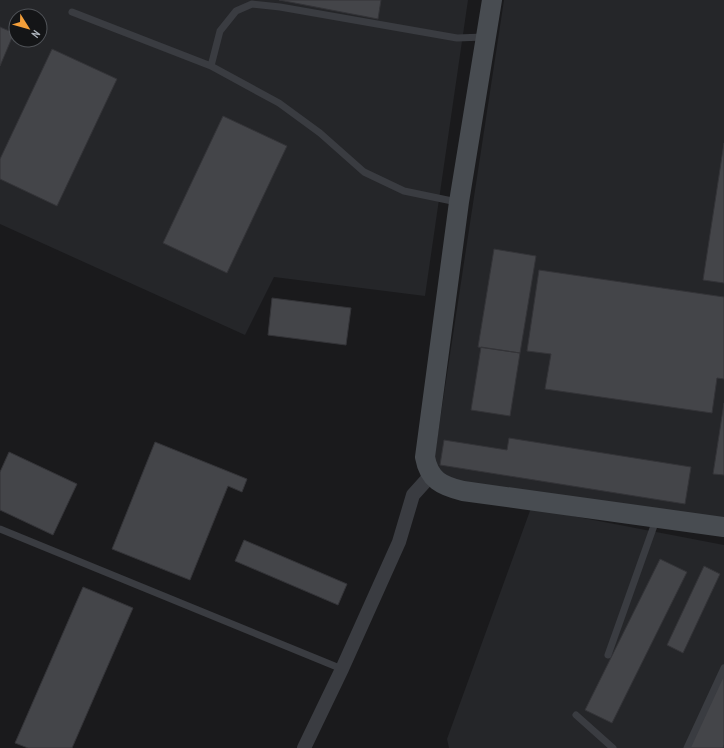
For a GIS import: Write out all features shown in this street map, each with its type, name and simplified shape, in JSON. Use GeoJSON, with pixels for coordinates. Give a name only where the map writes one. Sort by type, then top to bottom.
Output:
{"type":"FeatureCollection","features":[{"type":"Feature","properties":{"kind":"main road"},"geometry":{"type":"LineString","coordinates":[[492,0],[459,202],[426,457],[427,467],[431,475],[448,487],[463,491],[724,527]]}},
{"type":"Feature","properties":{"kind":"street"},"geometry":{"type":"LineString","coordinates":[[304,748],[342,669],[398,542],[413,495],[431,475]]}},
{"type":"Feature","properties":{"kind":"lane"},"geometry":{"type":"LineString","coordinates":[[211,66],[220,31],[236,11],[252,4],[280,7],[457,38],[486,36]]}},
{"type":"Feature","properties":{"kind":"lane"},"geometry":{"type":"LineString","coordinates":[[72,12],[211,66],[279,103],[320,133],[364,172],[404,191],[459,202]]}},
{"type":"Feature","properties":{"kind":"lane"},"geometry":{"type":"LineString","coordinates":[[608,655],[656,518]]}},
{"type":"Feature","properties":{"kind":"lane"},"geometry":{"type":"LineString","coordinates":[[0,529],[342,669]]}},
{"type":"Feature","properties":{"kind":"lane"},"geometry":{"type":"LineString","coordinates":[[687,748],[724,668]]}},
{"type":"Feature","properties":{"kind":"lane"},"geometry":{"type":"LineString","coordinates":[[576,715],[614,748]]}},
{"type":"Feature","properties":{"kind":"shaded area"},"geometry":{"type":"Polygon","coordinates":[[[0,0],[468,0],[425,296],[274,277],[245,335],[0,224],[0,0]]]}},
{"type":"Feature","properties":{"kind":"shaded area"},"geometry":{"type":"Polygon","coordinates":[[[504,0],[724,0],[724,519],[455,486],[433,466],[504,0]]]}},
{"type":"Feature","properties":{"kind":"shaded area"},"geometry":{"type":"Polygon","coordinates":[[[531,508],[724,545],[724,748],[449,748],[447,739],[531,508]]]}},
{"type":"Feature","properties":{"kind":"building"},"geometry":{"type":"Polygon","coordinates":[[[279,0],[381,0],[378,19],[279,0]]]}},
{"type":"Feature","properties":{"kind":"building"},"geometry":{"type":"Polygon","coordinates":[[[0,27],[8,30],[8,47],[0,66],[0,27]]]}},
{"type":"Feature","properties":{"kind":"building"},"geometry":{"type":"Polygon","coordinates":[[[52,49],[117,79],[57,206],[0,179],[0,159],[52,49]]]}},
{"type":"Feature","properties":{"kind":"building"},"geometry":{"type":"Polygon","coordinates":[[[223,116],[287,146],[227,273],[163,243],[223,116]]]}},
{"type":"Feature","properties":{"kind":"building"},"geometry":{"type":"Polygon","coordinates":[[[724,143],[724,283],[703,280],[724,143]]]}},
{"type":"Feature","properties":{"kind":"building"},"geometry":{"type":"Polygon","coordinates":[[[494,249],[536,256],[520,353],[478,347],[494,249]]]}},
{"type":"Feature","properties":{"kind":"building"},"geometry":{"type":"Polygon","coordinates":[[[539,270],[724,297],[724,379],[717,378],[712,413],[545,389],[551,354],[527,351],[539,270]]]}},
{"type":"Feature","properties":{"kind":"building"},"geometry":{"type":"Polygon","coordinates":[[[272,298],[351,308],[346,345],[268,335],[272,298]]]}},
{"type":"Feature","properties":{"kind":"building"},"geometry":{"type":"Polygon","coordinates":[[[481,347],[520,353],[510,416],[471,410],[481,347]]]}},
{"type":"Feature","properties":{"kind":"building"},"geometry":{"type":"Polygon","coordinates":[[[724,403],[724,475],[713,474],[724,403]]]}},
{"type":"Feature","properties":{"kind":"building"},"geometry":{"type":"Polygon","coordinates":[[[509,438],[691,467],[685,504],[440,465],[444,440],[507,450],[509,438]]]}},
{"type":"Feature","properties":{"kind":"building"},"geometry":{"type":"Polygon","coordinates":[[[155,442],[247,479],[242,492],[228,486],[190,580],[112,549],[155,442]]]}},
{"type":"Feature","properties":{"kind":"building"},"geometry":{"type":"Polygon","coordinates":[[[9,452],[77,484],[53,535],[0,510],[0,472],[9,452]]]}},
{"type":"Feature","properties":{"kind":"building"},"geometry":{"type":"Polygon","coordinates":[[[244,540],[347,584],[338,605],[235,561],[244,540]]]}},
{"type":"Feature","properties":{"kind":"building"},"geometry":{"type":"Polygon","coordinates":[[[660,559],[687,572],[612,723],[585,710],[660,559]]]}},
{"type":"Feature","properties":{"kind":"building"},"geometry":{"type":"Polygon","coordinates":[[[704,566],[720,574],[683,653],[667,645],[704,566]]]}},
{"type":"Feature","properties":{"kind":"building"},"geometry":{"type":"Polygon","coordinates":[[[83,587],[133,608],[72,748],[28,748],[15,743],[83,587]]]}},
{"type":"Feature","properties":{"kind":"building"},"geometry":{"type":"Polygon","coordinates":[[[724,671],[723,748],[687,748],[724,671]]]}}]}
